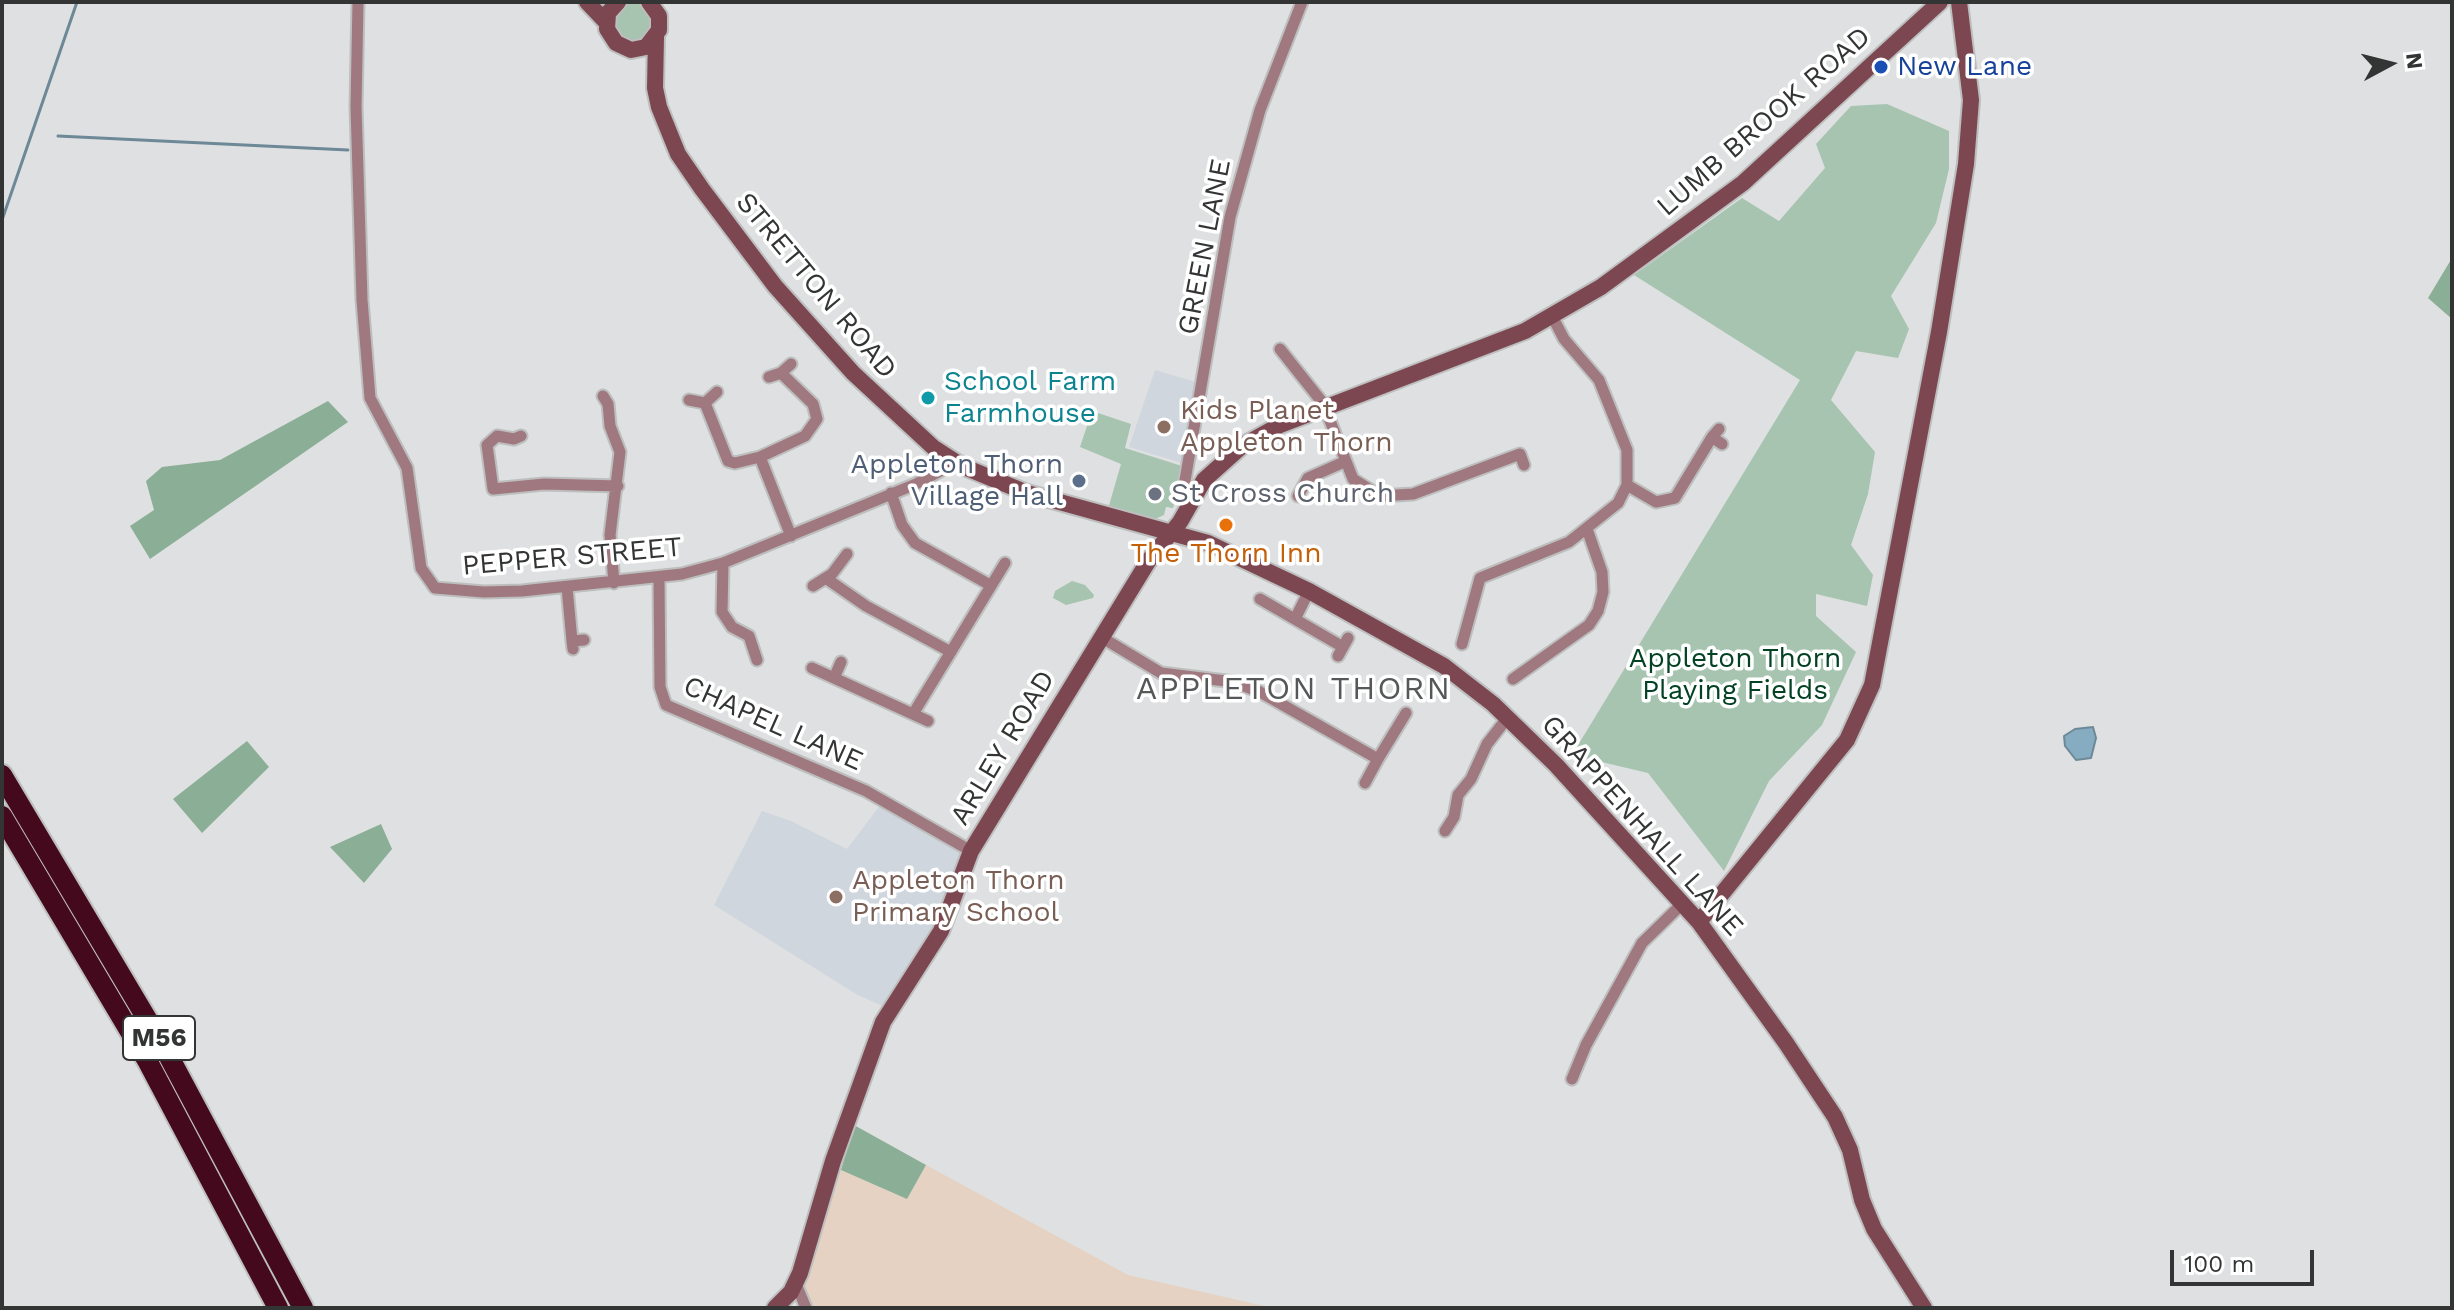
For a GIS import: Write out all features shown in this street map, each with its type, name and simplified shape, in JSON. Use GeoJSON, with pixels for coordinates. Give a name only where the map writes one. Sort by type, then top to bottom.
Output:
{"type":"FeatureCollection","features":[{"type":"Feature","properties":{"kind":"highway","name":"M56"},"geometry":{"type":"LineString","coordinates":[[2,775],[108,948],[303,1308]]}},
{"type":"Feature","properties":{"kind":"highway","name":"M56"},"geometry":{"type":"LineString","coordinates":[[2,816],[148,1062],[278,1308]]}},
{"type":"Feature","properties":{"kind":"street","name":"PEPPER STREET"},"geometry":{"type":"LineString","coordinates":[[358,2],[356,107],[362,300],[370,398],[407,468],[421,568],[435,588],[484,592],[659,579],[723,563],[957,462]]}},
{"type":"Feature","properties":{"kind":"street"},"geometry":{"type":"LineString","coordinates":[[587,2],[606,22],[618,2]]}},
{"type":"Feature","properties":{"kind":"street"},"geometry":{"type":"LineString","coordinates":[[649,2],[660,9]]}},
{"type":"Feature","properties":{"kind":"street","name":"GREEN LANE"},"geometry":{"type":"LineString","coordinates":[[1188,505],[1182,498],[1230,217],[1260,110],[1302,2]]}},
{"type":"Feature","properties":{"kind":"street","name":"LUMB BROOK ROAD"},"geometry":{"type":"LineString","coordinates":[[1169,532],[1180,522],[1204,480],[1242,446],[1325,408],[1449,362],[1552,316],[1644,258],[1743,183],[1940,2]]}},
{"type":"Feature","properties":{"kind":"street"},"geometry":{"type":"LineString","coordinates":[[1699,922],[1847,740],[1872,685],[1939,332],[1966,164],[1971,100],[1959,2]]}},
{"type":"Feature","properties":{"kind":"street","name":"STRETTON ROAD"},"geometry":{"type":"LineString","coordinates":[[660,9],[655,88],[666,130],[678,154],[737,239],[880,402],[934,448],[957,462],[1077,510],[1169,532]]}},
{"type":"Feature","properties":{"kind":"street","name":"STRETTON ROAD"},"geometry":{"type":"LineString","coordinates":[[606,22],[616,43],[631,50],[655,88]]}},
{"type":"Feature","properties":{"kind":"street"},"geometry":{"type":"LineString","coordinates":[[631,50],[646,47],[656,37]]}},
{"type":"Feature","properties":{"kind":"street"},"geometry":{"type":"LineString","coordinates":[[1462,644],[1480,578],[1543,555],[1587,529],[1618,503],[1627,485],[1627,450],[1599,380],[1564,339],[1552,316]]}},
{"type":"Feature","properties":{"kind":"street"},"geometry":{"type":"LineString","coordinates":[[1280,349],[1325,408],[1344,462],[1353,479],[1365,489],[1380,496],[1398,498],[1520,454],[1524,465]]}},
{"type":"Feature","properties":{"kind":"street"},"geometry":{"type":"LineString","coordinates":[[705,403],[728,461],[735,463],[760,457],[805,436],[817,419],[813,404],[775,375],[791,364]]}},
{"type":"Feature","properties":{"kind":"street"},"geometry":{"type":"LineString","coordinates":[[705,403],[717,392]]}},
{"type":"Feature","properties":{"kind":"street"},"geometry":{"type":"LineString","coordinates":[[601,394],[608,404],[610,426],[620,452],[610,535],[614,583]]}},
{"type":"Feature","properties":{"kind":"street"},"geometry":{"type":"LineString","coordinates":[[689,400],[705,403]]}},
{"type":"Feature","properties":{"kind":"street"},"geometry":{"type":"LineString","coordinates":[[521,436],[514,439],[497,436],[486,441],[493,489],[544,484],[618,486]]}},
{"type":"Feature","properties":{"kind":"street"},"geometry":{"type":"LineString","coordinates":[[1627,485],[1656,502],[1675,498],[1718,437]]}},
{"type":"Feature","properties":{"kind":"street"},"geometry":{"type":"LineString","coordinates":[[760,457],[791,536]]}},
{"type":"Feature","properties":{"kind":"street"},"geometry":{"type":"LineString","coordinates":[[1298,496],[1308,478],[1344,462]]}},
{"type":"Feature","properties":{"kind":"street"},"geometry":{"type":"LineString","coordinates":[[891,493],[911,540],[990,585]]}},
{"type":"Feature","properties":{"kind":"street"},"geometry":{"type":"LineString","coordinates":[[1511,679],[1589,625],[1598,611],[1603,592],[1602,572],[1587,529]]}},
{"type":"Feature","properties":{"kind":"street","name":"GRAPPENHALL LANE"},"geometry":{"type":"LineString","coordinates":[[1169,532],[1208,543],[1309,591],[1434,659],[1508,717],[1699,922],[1835,1117],[1850,1150],[1867,1215],[1924,1308]]}},
{"type":"Feature","properties":{"kind":"street","name":"ARLEY ROAD"},"geometry":{"type":"LineString","coordinates":[[775,1308],[796,1284],[840,1142],[878,1034],[893,1002],[941,931],[971,851],[1101,637],[1169,532]]}},
{"type":"Feature","properties":{"kind":"street"},"geometry":{"type":"LineString","coordinates":[[813,586],[827,579],[847,554]]}},
{"type":"Feature","properties":{"kind":"street"},"geometry":{"type":"LineString","coordinates":[[723,563],[722,612],[732,627],[749,636],[757,660]]}},
{"type":"Feature","properties":{"kind":"street"},"geometry":{"type":"LineString","coordinates":[[913,714],[1005,563]]}},
{"type":"Feature","properties":{"kind":"street","name":"CHAPEL LANE"},"geometry":{"type":"LineString","coordinates":[[659,579],[660,687],[666,705],[866,791],[971,851]]}},
{"type":"Feature","properties":{"kind":"street"},"geometry":{"type":"LineString","coordinates":[[827,579],[866,606],[951,652]]}},
{"type":"Feature","properties":{"kind":"street"},"geometry":{"type":"LineString","coordinates":[[567,587],[576,643]]}},
{"type":"Feature","properties":{"kind":"street"},"geometry":{"type":"LineString","coordinates":[[1295,619],[1309,591]]}},
{"type":"Feature","properties":{"kind":"street"},"geometry":{"type":"LineString","coordinates":[[1260,599],[1343,647]]}},
{"type":"Feature","properties":{"kind":"street"},"geometry":{"type":"LineString","coordinates":[[1101,637],[1161,673],[1234,682],[1260,692],[1378,759]]}},
{"type":"Feature","properties":{"kind":"street"},"geometry":{"type":"LineString","coordinates":[[834,678],[841,662]]}},
{"type":"Feature","properties":{"kind":"street"},"geometry":{"type":"LineString","coordinates":[[812,668],[928,721]]}},
{"type":"Feature","properties":{"kind":"street"},"geometry":{"type":"LineString","coordinates":[[1365,783],[1406,713]]}},
{"type":"Feature","properties":{"kind":"street"},"geometry":{"type":"LineString","coordinates":[[1445,833],[1454,817],[1458,795],[1471,779],[1487,744],[1508,717]]}},
{"type":"Feature","properties":{"kind":"street"},"geometry":{"type":"LineString","coordinates":[[1572,1079],[1586,1045],[1642,943],[1683,903]]}},
{"type":"Feature","properties":{"kind":"street"},"geometry":{"type":"LineString","coordinates":[[796,1284],[806,1308]]}},
{"type":"Feature","properties":{"kind":"shaded area","name":"Kids Planet Appleton Thorn"},"geometry":{"type":"Polygon","coordinates":[[[1155,370],[1196,382],[1191,438],[1182,463],[1129,447],[1155,370]]]}},
{"type":"Feature","properties":{"kind":"shaded area","name":"Appleton Thorn Primary School"},"geometry":{"type":"Polygon","coordinates":[[[884,800],[971,851],[957,889],[889,1009],[856,994],[714,905],[762,811],[791,821],[847,849],[884,800]]]}},
{"type":"Feature","properties":{"kind":"shaded area"},"geometry":{"type":"Polygon","coordinates":[[[926,1165],[1128,1275],[1273,1308],[797,1308],[841,1170],[907,1199],[926,1165]]]}},
{"type":"Feature","properties":{"kind":"green space"},"geometry":{"type":"Polygon","coordinates":[[[633,2],[647,8],[653,22],[647,36],[633,42],[619,36],[613,22],[619,8],[633,2]]]}},
{"type":"Feature","properties":{"kind":"green space","name":"Appleton Thorn Playing Fields"},"geometry":{"type":"Polygon","coordinates":[[[1887,104],[1949,131],[1949,169],[1936,223],[1891,296],[1909,329],[1898,358],[1856,351],[1831,400],[1875,452],[1868,494],[1851,545],[1873,575],[1867,606],[1816,594],[1816,616],[1856,652],[1822,725],[1769,781],[1724,871],[1648,773],[1572,755],[1800,380],[1634,275],[1742,198],[1779,221],[1825,168],[1816,144],[1851,106],[1887,104]]]}},
{"type":"Feature","properties":{"kind":"green space"},"geometry":{"type":"Polygon","coordinates":[[[2452,258],[2452,319],[2428,298],[2452,258]]]}},
{"type":"Feature","properties":{"kind":"green space"},"geometry":{"type":"Polygon","coordinates":[[[328,401],[348,422],[150,559],[130,526],[154,510],[146,481],[162,467],[220,460],[328,401]]]}},
{"type":"Feature","properties":{"kind":"green space"},"geometry":{"type":"Polygon","coordinates":[[[1092,411],[1131,424],[1125,448],[1185,467],[1173,508],[1166,507],[1164,515],[1153,520],[1108,509],[1121,464],[1080,447],[1092,411]]]}},
{"type":"Feature","properties":{"kind":"green space"},"geometry":{"type":"Polygon","coordinates":[[[1072,581],[1085,585],[1094,595],[1093,598],[1066,605],[1053,598],[1055,591],[1072,581]]]}},
{"type":"Feature","properties":{"kind":"green space"},"geometry":{"type":"Polygon","coordinates":[[[247,741],[269,767],[202,833],[173,799],[247,741]]]}},
{"type":"Feature","properties":{"kind":"green space"},"geometry":{"type":"Polygon","coordinates":[[[381,824],[392,849],[364,883],[330,847],[381,824]]]}},
{"type":"Feature","properties":{"kind":"green space"},"geometry":{"type":"Polygon","coordinates":[[[854,1125],[926,1165],[907,1199],[841,1170],[854,1125]]]}},
{"type":"Feature","properties":{"kind":"water"},"geometry":{"type":"Polygon","coordinates":[[[2093,727],[2096,738],[2091,758],[2076,760],[2065,746],[2064,736],[2075,729],[2093,727]]]}},
{"type":"Feature","properties":{"kind":"waterway"},"geometry":{"type":"LineString","coordinates":[[2,220],[77,2]]}},
{"type":"Feature","properties":{"kind":"waterway"},"geometry":{"type":"LineString","coordinates":[[58,136],[348,150]]}},
{"type":"Feature","properties":{"kind":"place","name":"New Lane"},"geometry":{"type":"Point","coordinates":[1881,67]}},
{"type":"Feature","properties":{"kind":"place","name":"School Farm Farmhouse"},"geometry":{"type":"Point","coordinates":[928,398]}},
{"type":"Feature","properties":{"kind":"place","name":"Kids Planet Appleton Thorn"},"geometry":{"type":"Point","coordinates":[1164,427]}},
{"type":"Feature","properties":{"kind":"place","name":"Appleton Thorn Village Hall"},"geometry":{"type":"Point","coordinates":[1079,481]}},
{"type":"Feature","properties":{"kind":"place","name":"St Cross Church"},"geometry":{"type":"Point","coordinates":[1155,494]}},
{"type":"Feature","properties":{"kind":"place","name":"The Thorn Inn"},"geometry":{"type":"Point","coordinates":[1226,525]}},
{"type":"Feature","properties":{"kind":"place","name":"Appleton Thorn Primary School"},"geometry":{"type":"Point","coordinates":[836,897]}},
{"type":"Feature","properties":{"kind":"district","name":"APPLETON THORN"},"geometry":{"type":"Point","coordinates":[1294,690]}}]}
